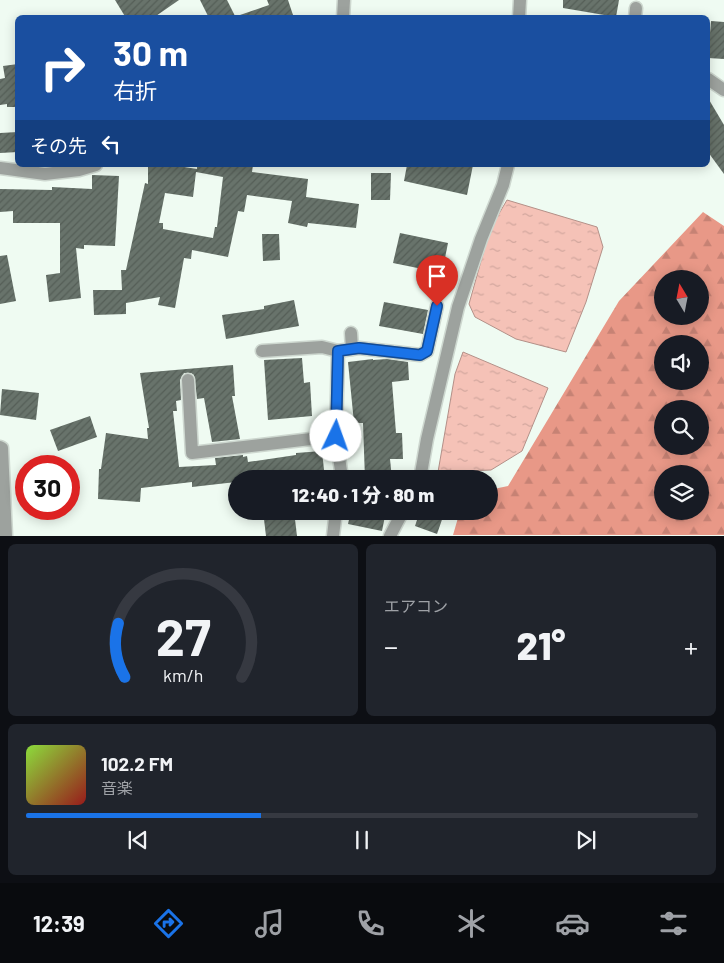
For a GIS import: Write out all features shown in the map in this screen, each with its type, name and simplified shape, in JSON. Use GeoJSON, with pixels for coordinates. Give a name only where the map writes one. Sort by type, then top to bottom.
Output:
{"type":"FeatureCollection","features":[{"type":"Feature","properties":{"kind":"street"},"geometry":{"type":"LineString","coordinates":[[343,15],[344,0]]}},
{"type":"Feature","properties":{"kind":"street"},"geometry":{"type":"LineString","coordinates":[[519,15],[520,0]]}},
{"type":"Feature","properties":{"kind":"street"},"geometry":{"type":"LineString","coordinates":[[710,80],[724,90]]}},
{"type":"Feature","properties":{"kind":"street"},"geometry":{"type":"LineString","coordinates":[[0,168],[45,174],[89,167]]}},
{"type":"Feature","properties":{"kind":"street"},"geometry":{"type":"LineString","coordinates":[[422,470],[458,307],[480,239],[503,185],[508,167]]}},
{"type":"Feature","properties":{"kind":"street"},"geometry":{"type":"LineString","coordinates":[[262,351],[322,347],[338,351],[359,348],[420,355],[427,351],[437,306]]}},
{"type":"Feature","properties":{"kind":"street"},"geometry":{"type":"LineString","coordinates":[[351,333],[352,349]]}},
{"type":"Feature","properties":{"kind":"street"},"geometry":{"type":"LineString","coordinates":[[338,351],[336,436],[341,470]]}},
{"type":"Feature","properties":{"kind":"street"},"geometry":{"type":"LineString","coordinates":[[188,380],[192,453],[336,436]]}},
{"type":"Feature","properties":{"kind":"street"},"geometry":{"type":"LineString","coordinates":[[0,446],[2,448],[6,536]]}},
{"type":"Feature","properties":{"kind":"street"},"geometry":{"type":"LineString","coordinates":[[333,536],[335,520]]}},
{"type":"Feature","properties":{"kind":"street"},"geometry":{"type":"LineString","coordinates":[[390,536],[398,520]]}},
{"type":"Feature","properties":{"kind":"green space"},"geometry":{"type":"Polygon","coordinates":[[[703,212],[724,226],[724,535],[453,535],[457,520],[498,520],[498,488],[508,486],[619,301],[703,212]]]}},
{"type":"Feature","properties":{"kind":"water"},"geometry":{"type":"Polygon","coordinates":[[[507,200],[597,227],[603,247],[586,302],[566,352],[516,339],[475,317],[469,304],[490,229],[507,200]]]}},
{"type":"Feature","properties":{"kind":"water"},"geometry":{"type":"Polygon","coordinates":[[[463,352],[548,388],[522,451],[491,470],[438,470],[455,374],[463,352]]]}},
{"type":"Feature","properties":{"kind":"building"},"geometry":{"type":"Polygon","coordinates":[[[115,0],[179,0],[157,15],[124,15],[115,0]]]}},
{"type":"Feature","properties":{"kind":"building"},"geometry":{"type":"Polygon","coordinates":[[[200,0],[227,0],[234,15],[208,15],[200,0]]]}},
{"type":"Feature","properties":{"kind":"building"},"geometry":{"type":"Polygon","coordinates":[[[267,0],[288,0],[293,15],[240,15],[269,5],[267,0]]]}},
{"type":"Feature","properties":{"kind":"building"},"geometry":{"type":"Polygon","coordinates":[[[563,0],[619,0],[616,15],[604,15],[563,8],[563,0]]]}},
{"type":"Feature","properties":{"kind":"building"},"geometry":{"type":"Polygon","coordinates":[[[711,21],[724,22],[724,59],[710,58],[711,21]]]}},
{"type":"Feature","properties":{"kind":"building"},"geometry":{"type":"Polygon","coordinates":[[[15,64],[15,107],[7,107],[7,104],[0,105],[0,79],[5,78],[3,66],[15,64]]]}},
{"type":"Feature","properties":{"kind":"building"},"geometry":{"type":"Polygon","coordinates":[[[710,101],[724,125],[724,174],[710,155],[710,101]]]}},
{"type":"Feature","properties":{"kind":"building"},"geometry":{"type":"Polygon","coordinates":[[[15,132],[15,152],[0,153],[0,133],[15,132]]]}},
{"type":"Feature","properties":{"kind":"building"},"geometry":{"type":"Polygon","coordinates":[[[148,167],[197,169],[197,167],[253,167],[252,172],[308,179],[306,197],[359,204],[356,228],[308,223],[307,227],[288,223],[292,201],[247,195],[244,212],[238,211],[228,257],[192,250],[191,259],[184,258],[175,308],[158,305],[160,297],[126,303],[126,314],[94,315],[93,290],[122,290],[121,270],[126,270],[145,183],[148,184],[148,167]],[[196,172],[193,197],[165,193],[159,223],[163,223],[163,229],[213,238],[215,227],[217,227],[223,177],[196,172]]]}},
{"type":"Feature","properties":{"kind":"building"},"geometry":{"type":"Polygon","coordinates":[[[407,167],[473,167],[467,195],[404,181],[407,167]]]}},
{"type":"Feature","properties":{"kind":"building"},"geometry":{"type":"Polygon","coordinates":[[[371,173],[391,173],[390,200],[371,200],[371,173]]]}},
{"type":"Feature","properties":{"kind":"building"},"geometry":{"type":"Polygon","coordinates":[[[92,175],[119,176],[115,246],[84,245],[84,249],[76,248],[81,298],[49,302],[46,275],[60,273],[60,223],[13,223],[13,211],[0,212],[0,189],[52,190],[52,187],[92,189],[92,175]]]}},
{"type":"Feature","properties":{"kind":"building"},"geometry":{"type":"Polygon","coordinates":[[[400,233],[448,243],[442,273],[393,263],[400,233]]]}},
{"type":"Feature","properties":{"kind":"building"},"geometry":{"type":"Polygon","coordinates":[[[262,234],[279,234],[280,260],[263,261],[262,234]]]}},
{"type":"Feature","properties":{"kind":"building"},"geometry":{"type":"Polygon","coordinates":[[[7,255],[16,301],[0,304],[0,256],[7,255]]]}},
{"type":"Feature","properties":{"kind":"building"},"geometry":{"type":"Polygon","coordinates":[[[294,300],[299,326],[226,339],[222,315],[264,309],[264,306],[294,300]]]}},
{"type":"Feature","properties":{"kind":"building"},"geometry":{"type":"Polygon","coordinates":[[[384,302],[428,310],[423,334],[379,326],[384,302]]]}},
{"type":"Feature","properties":{"kind":"building"},"geometry":{"type":"Polygon","coordinates":[[[302,358],[304,383],[310,382],[312,416],[268,420],[264,360],[302,358]]]}},
{"type":"Feature","properties":{"kind":"building"},"geometry":{"type":"Polygon","coordinates":[[[387,359],[408,362],[409,380],[392,382],[396,433],[402,433],[403,459],[390,459],[391,470],[365,470],[363,423],[354,423],[348,362],[387,359]]]}},
{"type":"Feature","properties":{"kind":"building"},"geometry":{"type":"Polygon","coordinates":[[[233,365],[235,396],[232,396],[240,439],[212,442],[204,398],[197,399],[194,375],[184,373],[180,380],[181,400],[176,401],[177,411],[173,411],[179,467],[216,465],[215,458],[243,455],[243,457],[247,456],[248,462],[296,455],[296,453],[322,451],[324,470],[228,470],[228,483],[192,487],[192,482],[141,488],[140,502],[98,499],[99,469],[101,469],[106,433],[148,439],[147,428],[149,428],[140,373],[233,365]]]}},
{"type":"Feature","properties":{"kind":"building"},"geometry":{"type":"Polygon","coordinates":[[[2,389],[39,393],[36,420],[0,415],[2,389]]]}},
{"type":"Feature","properties":{"kind":"building"},"geometry":{"type":"Polygon","coordinates":[[[90,416],[97,437],[58,451],[50,430],[90,416]]]}},
{"type":"Feature","properties":{"kind":"building"},"geometry":{"type":"Polygon","coordinates":[[[264,520],[295,520],[297,536],[266,536],[264,520]]]}},
{"type":"Feature","properties":{"kind":"building"},"geometry":{"type":"Polygon","coordinates":[[[349,520],[384,520],[382,531],[348,524],[349,520]]]}},
{"type":"Feature","properties":{"kind":"building"},"geometry":{"type":"Polygon","coordinates":[[[417,520],[442,520],[437,534],[415,526],[417,520]]]}},
{"type":"Feature","properties":{"kind":"route"},"geometry":{"type":"LineString","coordinates":[[336,436],[338,351],[359,348],[420,355],[427,351],[437,306]]}}]}
